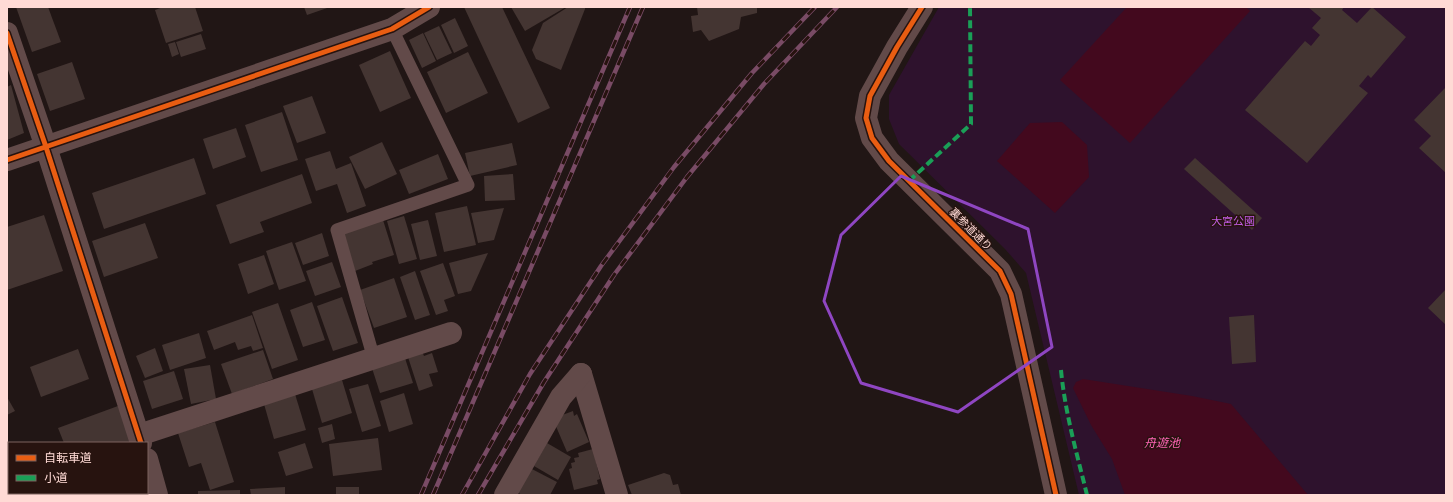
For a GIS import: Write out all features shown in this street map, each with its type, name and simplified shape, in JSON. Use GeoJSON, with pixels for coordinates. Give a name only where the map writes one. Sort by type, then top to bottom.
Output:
{"type":"FeatureCollection","features":[{"type":"Feature","properties":{"kind":"street"},"geometry":{"type":"LineString","coordinates":[[7,160],[392,29],[429,7]]}},
{"type":"Feature","properties":{"kind":"street","name":"裏参道通り"},"geometry":{"type":"LineString","coordinates":[[922,7],[897,47],[870,96],[866,118],[872,138],[889,161],[1000,271],[1011,294],[1056,495]]}},
{"type":"Feature","properties":{"kind":"street"},"geometry":{"type":"LineString","coordinates":[[7,33],[46,147],[140,439],[451,333]]}},
{"type":"Feature","properties":{"kind":"street"},"geometry":{"type":"LineString","coordinates":[[505,495],[561,398],[581,374],[617,495]]}},
{"type":"Feature","properties":{"kind":"street"},"geometry":{"type":"LineString","coordinates":[[148,464],[157,495]]}},
{"type":"Feature","properties":{"kind":"lane"},"geometry":{"type":"LineString","coordinates":[[374,359],[337,230],[468,186],[392,29]]}},
{"type":"Feature","properties":{"kind":"highlighted area"},"geometry":{"type":"Polygon","coordinates":[[[901,176],[1028,229],[1052,347],[958,412],[861,383],[824,301],[841,235],[901,176]]]}},
{"type":"Feature","properties":{"kind":"green space","name":"大宮公園"},"geometry":{"type":"Polygon","coordinates":[[[939,7],[1446,7],[1446,495],[1079,495],[1026,273],[1005,249],[899,144],[889,119],[889,95],[939,7]]]}},
{"type":"Feature","properties":{"kind":"water"},"geometry":{"type":"Polygon","coordinates":[[[1127,7],[1246,7],[1250,11],[1130,143],[1060,80],[1127,7]]]}},
{"type":"Feature","properties":{"kind":"water"},"geometry":{"type":"Polygon","coordinates":[[[1062,122],[1087,145],[1089,177],[1055,213],[997,161],[1030,123],[1062,122]]]}},
{"type":"Feature","properties":{"kind":"water","name":"舟遊池"},"geometry":{"type":"Polygon","coordinates":[[[1083,379],[1192,396],[1231,404],[1308,495],[1125,495],[1112,459],[1091,425],[1073,388],[1076,382],[1083,379]]]}},
{"type":"Feature","properties":{"kind":"building"},"geometry":{"type":"Polygon","coordinates":[[[16,7],[48,7],[61,42],[32,52],[16,7]]]}},
{"type":"Feature","properties":{"kind":"building"},"geometry":{"type":"Polygon","coordinates":[[[163,7],[195,7],[203,31],[166,43],[155,10],[163,7]]]}},
{"type":"Feature","properties":{"kind":"building"},"geometry":{"type":"Polygon","coordinates":[[[304,7],[330,7],[307,15],[304,7]]]}},
{"type":"Feature","properties":{"kind":"building"},"geometry":{"type":"Polygon","coordinates":[[[464,7],[502,7],[550,108],[518,123],[464,7]]]}},
{"type":"Feature","properties":{"kind":"building"},"geometry":{"type":"Polygon","coordinates":[[[511,7],[566,7],[525,31],[511,7]]]}},
{"type":"Feature","properties":{"kind":"building"},"geometry":{"type":"Polygon","coordinates":[[[568,7],[585,7],[585,9],[561,70],[536,59],[532,50],[543,23],[568,7]]]}},
{"type":"Feature","properties":{"kind":"building"},"geometry":{"type":"Polygon","coordinates":[[[697,7],[757,7],[757,13],[741,17],[739,29],[709,41],[701,30],[693,32],[691,16],[698,15],[697,7]]]}},
{"type":"Feature","properties":{"kind":"building"},"geometry":{"type":"Polygon","coordinates":[[[1308,7],[1344,7],[1342,10],[1357,23],[1372,7],[1406,37],[1371,78],[1368,75],[1359,86],[1368,93],[1307,163],[1245,110],[1305,41],[1311,46],[1320,35],[1312,28],[1321,18],[1308,7]]]}},
{"type":"Feature","properties":{"kind":"building"},"geometry":{"type":"Polygon","coordinates":[[[455,18],[468,46],[454,53],[441,25],[455,18]]]}},
{"type":"Feature","properties":{"kind":"building"},"geometry":{"type":"Polygon","coordinates":[[[439,26],[452,53],[437,60],[424,33],[439,26]]]}},
{"type":"Feature","properties":{"kind":"building"},"geometry":{"type":"Polygon","coordinates":[[[423,33],[436,61],[422,68],[409,40],[423,33]]]}},
{"type":"Feature","properties":{"kind":"building"},"geometry":{"type":"Polygon","coordinates":[[[201,34],[206,49],[181,57],[176,42],[201,34]]]}},
{"type":"Feature","properties":{"kind":"building"},"geometry":{"type":"Polygon","coordinates":[[[175,42],[179,54],[172,57],[168,44],[175,42]]]}},
{"type":"Feature","properties":{"kind":"building"},"geometry":{"type":"Polygon","coordinates":[[[390,51],[411,98],[380,112],[359,65],[390,51]]]}},
{"type":"Feature","properties":{"kind":"building"},"geometry":{"type":"Polygon","coordinates":[[[468,52],[488,93],[446,113],[427,72],[468,52]]]}},
{"type":"Feature","properties":{"kind":"building"},"geometry":{"type":"Polygon","coordinates":[[[72,62],[85,99],[50,111],[37,74],[72,62]]]}},
{"type":"Feature","properties":{"kind":"building"},"geometry":{"type":"Polygon","coordinates":[[[11,85],[24,133],[7,140],[7,87],[11,85]]]}},
{"type":"Feature","properties":{"kind":"building"},"geometry":{"type":"Polygon","coordinates":[[[1446,87],[1446,173],[1419,148],[1431,136],[1414,120],[1446,87]]]}},
{"type":"Feature","properties":{"kind":"building"},"geometry":{"type":"Polygon","coordinates":[[[312,96],[326,133],[297,143],[283,106],[312,96]]]}},
{"type":"Feature","properties":{"kind":"building"},"geometry":{"type":"Polygon","coordinates":[[[282,112],[298,160],[261,172],[245,125],[282,112]]]}},
{"type":"Feature","properties":{"kind":"building"},"geometry":{"type":"Polygon","coordinates":[[[236,128],[246,157],[213,169],[203,139],[236,128]]]}},
{"type":"Feature","properties":{"kind":"building"},"geometry":{"type":"Polygon","coordinates":[[[382,142],[397,174],[365,189],[349,157],[382,142]]]}},
{"type":"Feature","properties":{"kind":"building"},"geometry":{"type":"Polygon","coordinates":[[[512,143],[517,165],[470,176],[465,153],[512,143]]]}},
{"type":"Feature","properties":{"kind":"building"},"geometry":{"type":"Polygon","coordinates":[[[330,151],[336,169],[351,163],[366,206],[347,213],[337,184],[316,191],[305,159],[330,151]]]}},
{"type":"Feature","properties":{"kind":"building"},"geometry":{"type":"Polygon","coordinates":[[[438,154],[448,179],[409,194],[399,170],[438,154]]]}},
{"type":"Feature","properties":{"kind":"building"},"geometry":{"type":"Polygon","coordinates":[[[194,158],[206,194],[104,229],[92,193],[194,158]]]}},
{"type":"Feature","properties":{"kind":"building"},"geometry":{"type":"Polygon","coordinates":[[[1195,158],[1262,218],[1252,230],[1184,169],[1195,158]]]}},
{"type":"Feature","properties":{"kind":"building"},"geometry":{"type":"Polygon","coordinates":[[[302,174],[312,203],[260,222],[264,232],[230,244],[216,205],[302,174]]]}},
{"type":"Feature","properties":{"kind":"building"},"geometry":{"type":"Polygon","coordinates":[[[513,174],[515,200],[485,201],[484,176],[513,174]]]}},
{"type":"Feature","properties":{"kind":"building"},"geometry":{"type":"Polygon","coordinates":[[[467,206],[476,245],[444,252],[435,213],[467,206]]]}},
{"type":"Feature","properties":{"kind":"building"},"geometry":{"type":"Polygon","coordinates":[[[504,208],[494,240],[478,243],[471,213],[504,208]]]}},
{"type":"Feature","properties":{"kind":"building"},"geometry":{"type":"Polygon","coordinates":[[[44,215],[63,271],[7,290],[7,227],[44,215]]]}},
{"type":"Feature","properties":{"kind":"building"},"geometry":{"type":"Polygon","coordinates":[[[404,216],[417,259],[399,264],[387,221],[404,216]]]}},
{"type":"Feature","properties":{"kind":"building"},"geometry":{"type":"Polygon","coordinates":[[[383,220],[394,255],[372,262],[373,264],[355,271],[342,232],[383,220]]]}},
{"type":"Feature","properties":{"kind":"building"},"geometry":{"type":"Polygon","coordinates":[[[428,220],[437,256],[420,260],[411,224],[428,220]]]}},
{"type":"Feature","properties":{"kind":"building"},"geometry":{"type":"Polygon","coordinates":[[[145,223],[158,258],[104,277],[92,241],[145,223]]]}},
{"type":"Feature","properties":{"kind":"building"},"geometry":{"type":"Polygon","coordinates":[[[322,233],[329,256],[303,265],[295,243],[322,233]]]}},
{"type":"Feature","properties":{"kind":"building"},"geometry":{"type":"Polygon","coordinates":[[[292,242],[306,281],[279,290],[266,251],[292,242]]]}},
{"type":"Feature","properties":{"kind":"building"},"geometry":{"type":"Polygon","coordinates":[[[488,253],[471,291],[458,294],[449,263],[488,253]]]}},
{"type":"Feature","properties":{"kind":"building"},"geometry":{"type":"Polygon","coordinates":[[[264,255],[274,284],[248,294],[238,264],[264,255]]]}},
{"type":"Feature","properties":{"kind":"building"},"geometry":{"type":"Polygon","coordinates":[[[332,262],[341,287],[315,296],[306,271],[332,262]]]}},
{"type":"Feature","properties":{"kind":"building"},"geometry":{"type":"Polygon","coordinates":[[[443,263],[455,296],[444,300],[448,311],[436,315],[420,271],[443,263]]]}},
{"type":"Feature","properties":{"kind":"building"},"geometry":{"type":"Polygon","coordinates":[[[415,271],[430,315],[415,320],[400,277],[415,271]]]}},
{"type":"Feature","properties":{"kind":"building"},"geometry":{"type":"Polygon","coordinates":[[[394,278],[407,317],[374,328],[360,290],[394,278]]]}},
{"type":"Feature","properties":{"kind":"building"},"geometry":{"type":"Polygon","coordinates":[[[1446,289],[1446,325],[1428,308],[1446,289]]]}},
{"type":"Feature","properties":{"kind":"building"},"geometry":{"type":"Polygon","coordinates":[[[342,297],[358,343],[333,351],[317,306],[342,297]]]}},
{"type":"Feature","properties":{"kind":"building"},"geometry":{"type":"Polygon","coordinates":[[[312,302],[325,340],[303,347],[290,310],[312,302]]]}},
{"type":"Feature","properties":{"kind":"building"},"geometry":{"type":"Polygon","coordinates":[[[278,303],[298,360],[272,369],[252,312],[278,303]]]}},
{"type":"Feature","properties":{"kind":"building"},"geometry":{"type":"Polygon","coordinates":[[[252,315],[263,348],[253,351],[251,346],[238,350],[235,342],[214,350],[207,331],[252,315]]]}},
{"type":"Feature","properties":{"kind":"building"},"geometry":{"type":"Polygon","coordinates":[[[1254,315],[1256,362],[1232,364],[1229,317],[1254,315]]]}},
{"type":"Feature","properties":{"kind":"building"},"geometry":{"type":"Polygon","coordinates":[[[199,333],[206,358],[170,370],[162,345],[199,333]]]}},
{"type":"Feature","properties":{"kind":"building"},"geometry":{"type":"Polygon","coordinates":[[[155,348],[163,371],[145,378],[136,356],[155,348]]]}},
{"type":"Feature","properties":{"kind":"building"},"geometry":{"type":"Polygon","coordinates":[[[78,349],[89,379],[41,397],[30,367],[78,349]]]}},
{"type":"Feature","properties":{"kind":"building"},"geometry":{"type":"Polygon","coordinates":[[[421,349],[424,356],[432,353],[438,372],[429,374],[433,386],[419,391],[407,354],[421,349]]]}},
{"type":"Feature","properties":{"kind":"building"},"geometry":{"type":"Polygon","coordinates":[[[263,350],[273,379],[232,394],[221,364],[263,350]]]}},
{"type":"Feature","properties":{"kind":"building"},"geometry":{"type":"Polygon","coordinates":[[[404,355],[413,383],[380,393],[371,365],[404,355]]]}},
{"type":"Feature","properties":{"kind":"building"},"geometry":{"type":"Polygon","coordinates":[[[210,365],[216,399],[191,404],[184,369],[210,365]]]}},
{"type":"Feature","properties":{"kind":"building"},"geometry":{"type":"Polygon","coordinates":[[[174,371],[183,399],[152,409],[143,381],[174,371]]]}},
{"type":"Feature","properties":{"kind":"building"},"geometry":{"type":"Polygon","coordinates":[[[342,380],[352,413],[322,423],[312,389],[342,380]]]}},
{"type":"Feature","properties":{"kind":"building"},"geometry":{"type":"Polygon","coordinates":[[[368,384],[381,426],[362,432],[349,389],[368,384]]]}},
{"type":"Feature","properties":{"kind":"building"},"geometry":{"type":"Polygon","coordinates":[[[404,393],[413,424],[389,432],[380,401],[404,393]]]}},
{"type":"Feature","properties":{"kind":"building"},"geometry":{"type":"Polygon","coordinates":[[[295,394],[306,430],[274,439],[264,404],[295,394]]]}},
{"type":"Feature","properties":{"kind":"building"},"geometry":{"type":"Polygon","coordinates":[[[7,397],[15,411],[7,415],[7,397]]]}},
{"type":"Feature","properties":{"kind":"building"},"geometry":{"type":"Polygon","coordinates":[[[118,406],[132,442],[64,442],[58,428],[118,406]]]}},
{"type":"Feature","properties":{"kind":"building"},"geometry":{"type":"Polygon","coordinates":[[[573,411],[574,416],[577,414],[589,442],[567,452],[555,424],[557,417],[573,411]]]}},
{"type":"Feature","properties":{"kind":"building"},"geometry":{"type":"Polygon","coordinates":[[[215,422],[234,482],[210,490],[201,463],[189,467],[178,433],[215,422]]]}},
{"type":"Feature","properties":{"kind":"building"},"geometry":{"type":"Polygon","coordinates":[[[332,424],[335,439],[322,443],[318,428],[332,424]]]}},
{"type":"Feature","properties":{"kind":"building"},"geometry":{"type":"Polygon","coordinates":[[[378,438],[382,470],[333,476],[329,444],[378,438]]]}},
{"type":"Feature","properties":{"kind":"building"},"geometry":{"type":"Polygon","coordinates":[[[305,443],[313,468],[286,476],[278,452],[305,443]]]}},
{"type":"Feature","properties":{"kind":"building"},"geometry":{"type":"Polygon","coordinates":[[[547,443],[571,457],[558,480],[534,466],[547,443]]]}},
{"type":"Feature","properties":{"kind":"building"},"geometry":{"type":"Polygon","coordinates":[[[593,449],[600,479],[597,480],[598,484],[574,490],[569,469],[572,468],[571,463],[575,462],[574,458],[579,457],[578,453],[593,449]]]}},
{"type":"Feature","properties":{"kind":"building"},"geometry":{"type":"Polygon","coordinates":[[[528,467],[557,482],[550,495],[522,495],[515,491],[528,467]]]}},
{"type":"Feature","properties":{"kind":"building"},"geometry":{"type":"Polygon","coordinates":[[[664,473],[670,475],[673,485],[678,484],[681,495],[632,495],[628,485],[664,473]]]}},
{"type":"Feature","properties":{"kind":"building"},"geometry":{"type":"Polygon","coordinates":[[[285,487],[285,495],[251,495],[250,489],[285,487]]]}},
{"type":"Feature","properties":{"kind":"building"},"geometry":{"type":"Polygon","coordinates":[[[336,487],[359,487],[359,495],[336,495],[336,487]]]}},
{"type":"Feature","properties":{"kind":"building"},"geometry":{"type":"Polygon","coordinates":[[[240,490],[240,495],[198,495],[198,491],[240,490]]]}},
{"type":"Feature","properties":{"kind":"building"},"geometry":{"type":"Polygon","coordinates":[[[26,494],[48,494],[48,495],[23,495],[26,494]]]}},
{"type":"Feature","properties":{"kind":"building"},"geometry":{"type":"Polygon","coordinates":[[[88,494],[140,494],[138,495],[88,494]]]}},
{"type":"Feature","properties":{"kind":"railway"},"geometry":{"type":"LineString","coordinates":[[421,495],[630,7]]}},
{"type":"Feature","properties":{"kind":"railway"},"geometry":{"type":"LineString","coordinates":[[433,495],[643,7]]}},
{"type":"Feature","properties":{"kind":"railway"},"geometry":{"type":"LineString","coordinates":[[462,495],[530,374],[601,266],[674,167],[752,73],[815,7]]}},
{"type":"Feature","properties":{"kind":"railway"},"geometry":{"type":"LineString","coordinates":[[478,495],[544,382],[614,275],[687,177],[764,84],[837,7]]}},
{"type":"Feature","properties":{"kind":"marked path"},"geometry":{"type":"LineString","coordinates":[[909,181],[971,124],[970,7]]}},
{"type":"Feature","properties":{"kind":"marked path"},"geometry":{"type":"LineString","coordinates":[[1061,370],[1068,418],[1087,495]]}},
{"type":"Feature","properties":{"kind":"cycle path"},"geometry":{"type":"LineString","coordinates":[[7,160],[392,29],[429,7]]}},
{"type":"Feature","properties":{"kind":"cycle path"},"geometry":{"type":"LineString","coordinates":[[922,7],[897,47],[870,96],[866,118],[872,138],[889,161],[1000,271],[1011,294],[1056,495]]}},
{"type":"Feature","properties":{"kind":"cycle path"},"geometry":{"type":"LineString","coordinates":[[7,33],[46,147],[141,442]]}}]}
